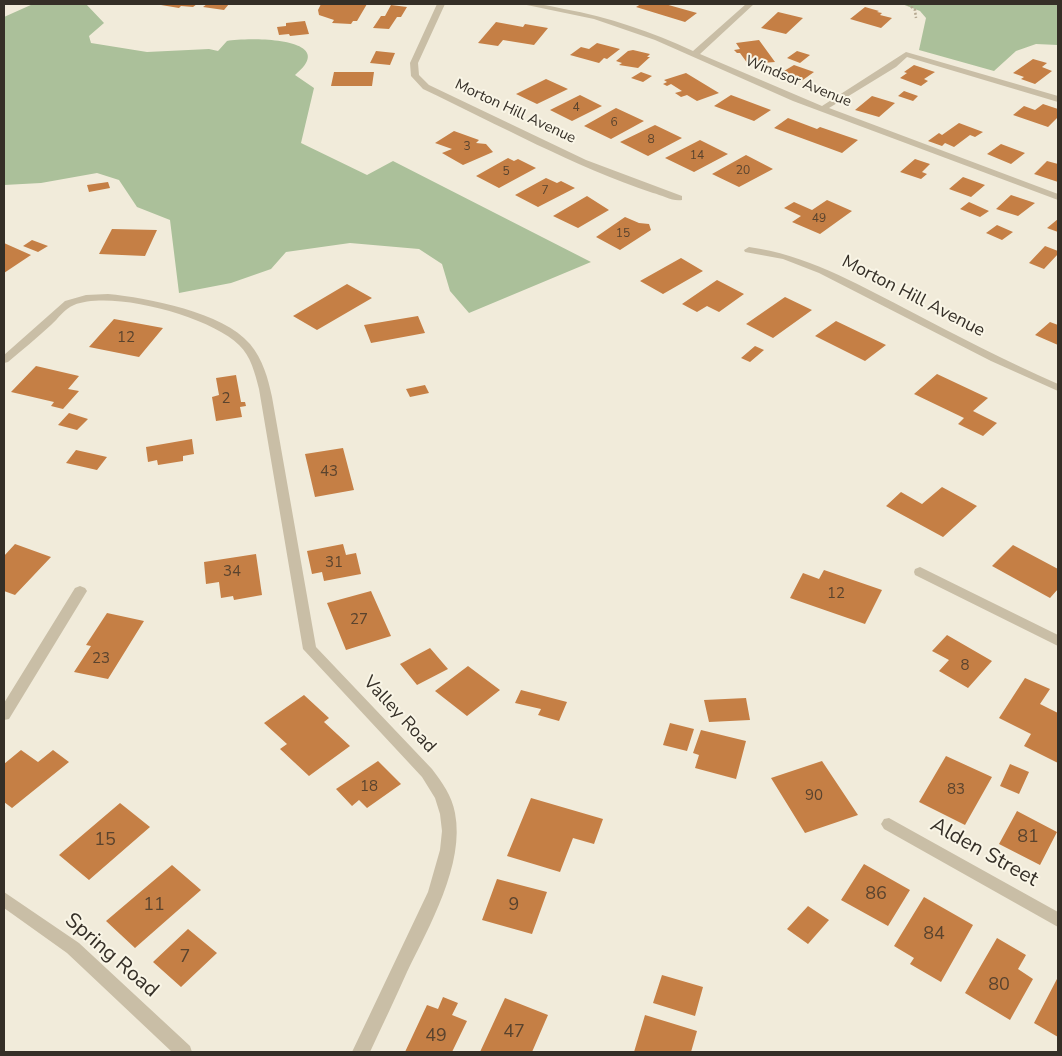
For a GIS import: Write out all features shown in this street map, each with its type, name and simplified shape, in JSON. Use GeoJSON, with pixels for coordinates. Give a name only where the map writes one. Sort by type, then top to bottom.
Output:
{"type":"FeatureCollection","features":[{"type":"Feature","properties":{"kind":"street","name":"Morton Hill Avenue"},"geometry":{"type":"LineString","coordinates":[[441,4],[414,63],[415,76],[426,87],[646,188],[679,198]]}},
{"type":"Feature","properties":{"kind":"street","name":"Windsor Avenue"},"geometry":{"type":"LineString","coordinates":[[526,4],[614,22],[695,54],[732,72],[822,109],[1058,197]]}},
{"type":"Feature","properties":{"kind":"street"},"geometry":{"type":"LineString","coordinates":[[695,54],[750,4]]}},
{"type":"Feature","properties":{"kind":"street"},"geometry":{"type":"LineString","coordinates":[[822,109],[893,65],[906,54],[1058,99]]}},
{"type":"Feature","properties":{"kind":"street","name":"Morton Hill Avenue"},"geometry":{"type":"LineString","coordinates":[[749,250],[767,251],[816,267],[1020,372],[1058,388]]}},
{"type":"Feature","properties":{"kind":"street","name":"Valley Road"},"geometry":{"type":"LineString","coordinates":[[4,360],[68,303],[89,297],[109,297],[148,303],[190,315],[220,327],[241,341],[252,354],[258,366],[266,397],[310,649],[427,773],[442,795],[448,815],[448,838],[442,869],[430,906],[361,1052]]}},
{"type":"Feature","properties":{"kind":"street"},"geometry":{"type":"LineString","coordinates":[[920,572],[1058,641]]}},
{"type":"Feature","properties":{"kind":"street"},"geometry":{"type":"LineString","coordinates":[[4,715],[80,591]]}},
{"type":"Feature","properties":{"kind":"street","name":"Alden Street"},"geometry":{"type":"LineString","coordinates":[[889,824],[1058,920]]}},
{"type":"Feature","properties":{"kind":"street","name":"Spring Road"},"geometry":{"type":"LineString","coordinates":[[4,899],[73,948],[184,1052]]}},
{"type":"Feature","properties":{"kind":"path"},"geometry":{"type":"LineString","coordinates":[[908,4],[915,10],[916,18]]}},
{"type":"Feature","properties":{"kind":"green space"},"geometry":{"type":"Polygon","coordinates":[[[33,4],[86,4],[104,23],[89,36],[91,43],[147,52],[209,49],[218,51],[227,41],[253,39],[286,42],[300,46],[307,53],[306,62],[295,75],[314,88],[301,143],[367,175],[393,161],[591,262],[469,313],[450,291],[442,264],[419,249],[350,243],[286,252],[271,269],[231,283],[179,293],[170,220],[137,207],[119,180],[97,173],[41,183],[4,185],[4,17],[33,4]]]}},
{"type":"Feature","properties":{"kind":"green space"},"geometry":{"type":"Polygon","coordinates":[[[902,4],[1058,4],[1058,45],[1036,44],[1016,51],[994,71],[919,50],[926,18],[920,11],[902,4]]]}},
{"type":"Feature","properties":{"kind":"building"},"geometry":{"type":"Polygon","coordinates":[[[155,4],[197,4],[193,7],[181,6],[179,8],[155,4]]]}},
{"type":"Feature","properties":{"kind":"building"},"geometry":{"type":"Polygon","coordinates":[[[207,4],[229,4],[224,10],[203,7],[207,4]]]}},
{"type":"Feature","properties":{"kind":"building"},"geometry":{"type":"Polygon","coordinates":[[[321,4],[367,4],[357,21],[353,21],[351,24],[332,23],[334,20],[319,15],[318,10],[321,4]]]}},
{"type":"Feature","properties":{"kind":"building"},"geometry":{"type":"Polygon","coordinates":[[[641,4],[665,4],[697,13],[685,22],[636,7],[641,4]]]}},
{"type":"Feature","properties":{"kind":"building"},"geometry":{"type":"Polygon","coordinates":[[[391,5],[407,7],[401,17],[397,17],[389,29],[373,28],[381,16],[385,16],[391,5]]]}},
{"type":"Feature","properties":{"kind":"building"},"geometry":{"type":"Polygon","coordinates":[[[865,7],[879,11],[877,12],[882,13],[880,15],[892,18],[881,28],[850,19],[865,7]]]}},
{"type":"Feature","properties":{"kind":"building"},"geometry":{"type":"Polygon","coordinates":[[[778,12],[803,18],[786,34],[761,28],[778,12]]]}},
{"type":"Feature","properties":{"kind":"building"},"geometry":{"type":"Polygon","coordinates":[[[305,21],[309,34],[279,35],[277,27],[286,26],[286,23],[305,21]]]}},
{"type":"Feature","properties":{"kind":"building"},"geometry":{"type":"Polygon","coordinates":[[[496,22],[523,27],[525,24],[548,28],[534,45],[503,40],[498,46],[478,43],[496,22]]]}},
{"type":"Feature","properties":{"kind":"building"},"geometry":{"type":"Polygon","coordinates":[[[759,40],[775,62],[748,64],[740,53],[734,50],[740,49],[736,43],[759,40]]]}},
{"type":"Feature","properties":{"kind":"building"},"geometry":{"type":"Polygon","coordinates":[[[597,43],[620,49],[599,63],[570,55],[581,47],[589,49],[597,43]]]}},
{"type":"Feature","properties":{"kind":"building"},"geometry":{"type":"Polygon","coordinates":[[[633,50],[650,54],[647,57],[650,57],[638,68],[619,65],[622,63],[616,61],[628,51],[633,50]]]}},
{"type":"Feature","properties":{"kind":"building"},"geometry":{"type":"Polygon","coordinates":[[[376,51],[395,53],[390,65],[370,63],[376,51]]]}},
{"type":"Feature","properties":{"kind":"building"},"geometry":{"type":"Polygon","coordinates":[[[797,51],[810,55],[800,63],[787,58],[797,51]]]}},
{"type":"Feature","properties":{"kind":"building"},"geometry":{"type":"Polygon","coordinates":[[[1033,59],[1047,63],[1042,67],[1052,71],[1035,84],[1021,79],[1024,77],[1013,73],[1033,59]]]}},
{"type":"Feature","properties":{"kind":"building"},"geometry":{"type":"Polygon","coordinates":[[[794,65],[814,72],[800,82],[779,74],[794,65]]]}},
{"type":"Feature","properties":{"kind":"building"},"geometry":{"type":"Polygon","coordinates":[[[914,65],[935,72],[924,79],[928,81],[921,86],[900,78],[907,73],[904,72],[914,65]]]}},
{"type":"Feature","properties":{"kind":"building"},"geometry":{"type":"Polygon","coordinates":[[[334,72],[374,72],[372,86],[331,86],[334,72]]]}},
{"type":"Feature","properties":{"kind":"building"},"geometry":{"type":"Polygon","coordinates":[[[641,72],[652,76],[643,82],[631,78],[641,72]]]}},
{"type":"Feature","properties":{"kind":"building"},"geometry":{"type":"Polygon","coordinates":[[[686,73],[719,93],[697,101],[687,95],[681,97],[675,93],[682,91],[671,84],[667,86],[663,84],[667,82],[664,80],[686,73]]]}},
{"type":"Feature","properties":{"kind":"building"},"geometry":{"type":"Polygon","coordinates":[[[546,79],[568,89],[537,104],[516,94],[546,79]]]}},
{"type":"Feature","properties":{"kind":"building"},"geometry":{"type":"Polygon","coordinates":[[[904,91],[918,96],[913,101],[898,96],[904,91]]]}},
{"type":"Feature","properties":{"kind":"building"},"geometry":{"type":"Polygon","coordinates":[[[580,95],[602,106],[572,121],[550,110],[580,95]]]}},
{"type":"Feature","properties":{"kind":"building"},"geometry":{"type":"Polygon","coordinates":[[[731,95],[771,110],[754,121],[714,106],[731,95]]]}},
{"type":"Feature","properties":{"kind":"building"},"geometry":{"type":"Polygon","coordinates":[[[872,96],[895,103],[879,117],[855,110],[872,96]]]}},
{"type":"Feature","properties":{"kind":"building"},"geometry":{"type":"Polygon","coordinates":[[[1043,104],[1058,109],[1058,117],[1048,127],[1013,115],[1024,106],[1035,110],[1043,104]]]}},
{"type":"Feature","properties":{"kind":"building"},"geometry":{"type":"Polygon","coordinates":[[[616,108],[644,121],[611,139],[584,126],[616,108]]]}},
{"type":"Feature","properties":{"kind":"building"},"geometry":{"type":"Polygon","coordinates":[[[788,118],[817,129],[820,127],[858,140],[842,153],[774,128],[788,118]]]}},
{"type":"Feature","properties":{"kind":"building"},"geometry":{"type":"Polygon","coordinates":[[[959,123],[983,132],[975,137],[970,135],[954,147],[945,143],[942,146],[928,141],[939,133],[942,135],[959,123]]]}},
{"type":"Feature","properties":{"kind":"building"},"geometry":{"type":"Polygon","coordinates":[[[655,125],[682,138],[648,156],[620,142],[655,125]]]}},
{"type":"Feature","properties":{"kind":"building"},"geometry":{"type":"Polygon","coordinates":[[[454,131],[479,140],[476,143],[486,144],[493,152],[463,165],[442,153],[452,149],[435,143],[454,131]]]}},
{"type":"Feature","properties":{"kind":"building"},"geometry":{"type":"Polygon","coordinates":[[[700,140],[728,154],[694,172],[665,158],[700,140]]]}},
{"type":"Feature","properties":{"kind":"building"},"geometry":{"type":"Polygon","coordinates":[[[1001,144],[1025,153],[1011,164],[987,154],[1001,144]]]}},
{"type":"Feature","properties":{"kind":"building"},"geometry":{"type":"Polygon","coordinates":[[[746,155],[773,169],[739,187],[712,174],[746,155]]]}},
{"type":"Feature","properties":{"kind":"building"},"geometry":{"type":"Polygon","coordinates":[[[508,158],[514,161],[518,159],[536,168],[499,188],[476,176],[508,158]]]}},
{"type":"Feature","properties":{"kind":"building"},"geometry":{"type":"Polygon","coordinates":[[[915,159],[930,164],[922,172],[927,174],[921,179],[900,172],[915,159]]]}},
{"type":"Feature","properties":{"kind":"building"},"geometry":{"type":"Polygon","coordinates":[[[1047,161],[1058,164],[1058,182],[1034,174],[1047,161]]]}},
{"type":"Feature","properties":{"kind":"building"},"geometry":{"type":"Polygon","coordinates":[[[963,177],[985,185],[971,197],[949,189],[963,177]]]}},
{"type":"Feature","properties":{"kind":"building"},"geometry":{"type":"Polygon","coordinates":[[[546,178],[557,183],[561,181],[575,188],[538,207],[515,195],[546,178]]]}},
{"type":"Feature","properties":{"kind":"building"},"geometry":{"type":"Polygon","coordinates":[[[108,182],[110,188],[89,192],[87,185],[108,182]]]}},
{"type":"Feature","properties":{"kind":"building"},"geometry":{"type":"Polygon","coordinates":[[[1011,195],[1035,203],[1018,216],[996,209],[1011,195]]]}},
{"type":"Feature","properties":{"kind":"building"},"geometry":{"type":"Polygon","coordinates":[[[587,196],[609,210],[578,228],[553,216],[587,196]]]}},
{"type":"Feature","properties":{"kind":"building"},"geometry":{"type":"Polygon","coordinates":[[[827,200],[852,211],[820,234],[792,222],[801,216],[784,208],[794,202],[812,210],[827,200]]]}},
{"type":"Feature","properties":{"kind":"building"},"geometry":{"type":"Polygon","coordinates":[[[969,202],[989,211],[980,217],[960,209],[969,202]]]}},
{"type":"Feature","properties":{"kind":"building"},"geometry":{"type":"Polygon","coordinates":[[[625,217],[639,223],[649,224],[651,230],[620,250],[596,237],[625,217]]]}},
{"type":"Feature","properties":{"kind":"building"},"geometry":{"type":"Polygon","coordinates":[[[1058,219],[1058,232],[1047,228],[1058,219]]]}},
{"type":"Feature","properties":{"kind":"building"},"geometry":{"type":"Polygon","coordinates":[[[997,225],[1013,232],[1002,240],[986,233],[997,225]]]}},
{"type":"Feature","properties":{"kind":"building"},"geometry":{"type":"Polygon","coordinates":[[[112,229],[157,230],[145,256],[99,254],[112,229]]]}},
{"type":"Feature","properties":{"kind":"building"},"geometry":{"type":"Polygon","coordinates":[[[32,240],[48,246],[38,252],[23,246],[32,240]]]}},
{"type":"Feature","properties":{"kind":"building"},"geometry":{"type":"Polygon","coordinates":[[[4,243],[31,255],[4,273],[4,243]]]}},
{"type":"Feature","properties":{"kind":"building"},"geometry":{"type":"Polygon","coordinates":[[[1045,246],[1058,251],[1058,254],[1044,269],[1029,263],[1045,246]]]}},
{"type":"Feature","properties":{"kind":"building"},"geometry":{"type":"Polygon","coordinates":[[[681,258],[703,271],[663,294],[640,281],[681,258]]]}},
{"type":"Feature","properties":{"kind":"building"},"geometry":{"type":"Polygon","coordinates":[[[717,280],[744,294],[719,312],[707,306],[697,312],[682,304],[717,280]]]}},
{"type":"Feature","properties":{"kind":"building"},"geometry":{"type":"Polygon","coordinates":[[[347,284],[372,298],[317,330],[293,316],[347,284]]]}},
{"type":"Feature","properties":{"kind":"building"},"geometry":{"type":"Polygon","coordinates":[[[785,297],[812,310],[773,338],[746,324],[785,297]]]}},
{"type":"Feature","properties":{"kind":"building"},"geometry":{"type":"Polygon","coordinates":[[[418,316],[425,333],[371,343],[364,325],[418,316]]]}},
{"type":"Feature","properties":{"kind":"building"},"geometry":{"type":"Polygon","coordinates":[[[114,319],[163,328],[139,357],[89,347],[114,319]]]}},
{"type":"Feature","properties":{"kind":"building"},"geometry":{"type":"Polygon","coordinates":[[[836,321],[886,345],[865,361],[815,336],[836,321]]]}},
{"type":"Feature","properties":{"kind":"building"},"geometry":{"type":"Polygon","coordinates":[[[1050,322],[1058,325],[1058,345],[1035,335],[1050,322]]]}},
{"type":"Feature","properties":{"kind":"building"},"geometry":{"type":"Polygon","coordinates":[[[755,346],[764,350],[750,362],[741,358],[755,346]]]}},
{"type":"Feature","properties":{"kind":"building"},"geometry":{"type":"Polygon","coordinates":[[[36,366],[79,376],[68,389],[79,391],[63,409],[51,406],[54,402],[11,392],[36,366]]]}},
{"type":"Feature","properties":{"kind":"building"},"geometry":{"type":"Polygon","coordinates":[[[937,374],[988,398],[973,411],[997,423],[983,436],[958,424],[964,418],[914,394],[937,374]]]}},
{"type":"Feature","properties":{"kind":"building"},"geometry":{"type":"Polygon","coordinates":[[[236,375],[241,402],[245,402],[246,406],[240,407],[242,417],[216,421],[212,397],[219,395],[216,378],[236,375]]]}},
{"type":"Feature","properties":{"kind":"building"},"geometry":{"type":"Polygon","coordinates":[[[425,385],[429,393],[410,397],[406,389],[425,385]]]}},
{"type":"Feature","properties":{"kind":"building"},"geometry":{"type":"Polygon","coordinates":[[[69,413],[88,419],[77,430],[58,425],[69,413]]]}},
{"type":"Feature","properties":{"kind":"building"},"geometry":{"type":"Polygon","coordinates":[[[192,439],[194,454],[183,456],[183,461],[158,465],[157,460],[148,462],[146,447],[192,439]]]}},
{"type":"Feature","properties":{"kind":"building"},"geometry":{"type":"Polygon","coordinates":[[[343,448],[354,490],[315,497],[305,454],[343,448]]]}},
{"type":"Feature","properties":{"kind":"building"},"geometry":{"type":"Polygon","coordinates":[[[76,450],[107,457],[97,470],[66,463],[76,450]]]}},
{"type":"Feature","properties":{"kind":"building"},"geometry":{"type":"Polygon","coordinates":[[[942,487],[977,506],[943,537],[886,506],[901,492],[922,504],[942,487]]]}},
{"type":"Feature","properties":{"kind":"building"},"geometry":{"type":"Polygon","coordinates":[[[15,544],[51,557],[15,595],[4,591],[4,556],[15,544]]]}},
{"type":"Feature","properties":{"kind":"building"},"geometry":{"type":"Polygon","coordinates":[[[343,544],[346,555],[356,553],[361,574],[324,581],[322,572],[312,574],[307,551],[343,544]]]}},
{"type":"Feature","properties":{"kind":"building"},"geometry":{"type":"Polygon","coordinates":[[[1013,545],[1058,569],[1058,589],[1050,598],[992,566],[1013,545]]]}},
{"type":"Feature","properties":{"kind":"building"},"geometry":{"type":"Polygon","coordinates":[[[256,554],[262,595],[234,600],[233,596],[221,598],[219,582],[206,584],[204,562],[256,554]]]}},
{"type":"Feature","properties":{"kind":"building"},"geometry":{"type":"Polygon","coordinates":[[[824,570],[882,590],[865,624],[790,598],[803,573],[819,579],[824,570]]]}},
{"type":"Feature","properties":{"kind":"building"},"geometry":{"type":"Polygon","coordinates":[[[371,591],[391,636],[346,650],[327,603],[371,591]]]}},
{"type":"Feature","properties":{"kind":"building"},"geometry":{"type":"Polygon","coordinates":[[[107,613],[144,621],[108,679],[74,672],[91,646],[86,645],[107,613]]]}},
{"type":"Feature","properties":{"kind":"building"},"geometry":{"type":"Polygon","coordinates":[[[947,635],[992,661],[968,688],[939,671],[949,660],[932,651],[947,635]]]}},
{"type":"Feature","properties":{"kind":"building"},"geometry":{"type":"Polygon","coordinates":[[[430,648],[448,669],[417,685],[400,664],[430,648]]]}},
{"type":"Feature","properties":{"kind":"building"},"geometry":{"type":"Polygon","coordinates":[[[468,666],[500,690],[467,716],[435,691],[468,666]]]}},
{"type":"Feature","properties":{"kind":"building"},"geometry":{"type":"Polygon","coordinates":[[[1025,678],[1050,689],[1040,704],[1058,713],[1058,763],[1024,746],[1031,734],[999,718],[1025,678]]]}},
{"type":"Feature","properties":{"kind":"building"},"geometry":{"type":"Polygon","coordinates":[[[521,690],[567,702],[559,721],[538,715],[541,709],[515,703],[521,690]]]}},
{"type":"Feature","properties":{"kind":"building"},"geometry":{"type":"Polygon","coordinates":[[[304,695],[329,718],[324,722],[350,746],[309,776],[280,749],[287,744],[264,723],[304,695]]]}},
{"type":"Feature","properties":{"kind":"building"},"geometry":{"type":"Polygon","coordinates":[[[746,698],[750,720],[709,722],[704,700],[746,698]]]}},
{"type":"Feature","properties":{"kind":"building"},"geometry":{"type":"Polygon","coordinates":[[[670,723],[694,729],[687,751],[663,745],[670,723]]]}},
{"type":"Feature","properties":{"kind":"building"},"geometry":{"type":"Polygon","coordinates":[[[701,730],[746,741],[736,779],[695,768],[699,755],[693,753],[701,730]]]}},
{"type":"Feature","properties":{"kind":"building"},"geometry":{"type":"Polygon","coordinates":[[[21,750],[38,762],[53,750],[69,762],[12,808],[4,802],[4,764],[21,750]]]}},
{"type":"Feature","properties":{"kind":"building"},"geometry":{"type":"Polygon","coordinates":[[[946,756],[992,777],[965,825],[919,802],[946,756]]]}},
{"type":"Feature","properties":{"kind":"building"},"geometry":{"type":"Polygon","coordinates":[[[378,761],[401,784],[367,808],[359,800],[352,806],[336,789],[378,761]]]}},
{"type":"Feature","properties":{"kind":"building"},"geometry":{"type":"Polygon","coordinates":[[[822,761],[858,815],[805,833],[771,778],[822,761]]]}},
{"type":"Feature","properties":{"kind":"building"},"geometry":{"type":"Polygon","coordinates":[[[1010,764],[1029,772],[1019,794],[1000,786],[1010,764]]]}},
{"type":"Feature","properties":{"kind":"building"},"geometry":{"type":"Polygon","coordinates":[[[531,798],[603,819],[594,844],[573,838],[560,872],[507,856],[531,798]]]}},
{"type":"Feature","properties":{"kind":"building"},"geometry":{"type":"Polygon","coordinates":[[[120,803],[150,827],[89,880],[59,855],[120,803]]]}},
{"type":"Feature","properties":{"kind":"building"},"geometry":{"type":"Polygon","coordinates":[[[1017,811],[1057,832],[1040,865],[999,844],[1017,811]]]}},
{"type":"Feature","properties":{"kind":"building"},"geometry":{"type":"Polygon","coordinates":[[[864,864],[910,890],[888,926],[841,900],[864,864]]]}},
{"type":"Feature","properties":{"kind":"building"},"geometry":{"type":"Polygon","coordinates":[[[172,865],[201,890],[135,948],[106,921],[172,865]]]}},
{"type":"Feature","properties":{"kind":"building"},"geometry":{"type":"Polygon","coordinates":[[[497,879],[547,892],[532,934],[482,920],[497,879]]]}},
{"type":"Feature","properties":{"kind":"building"},"geometry":{"type":"Polygon","coordinates":[[[924,897],[973,925],[941,982],[910,964],[914,958],[894,946],[924,897]]]}},
{"type":"Feature","properties":{"kind":"building"},"geometry":{"type":"Polygon","coordinates":[[[808,906],[829,920],[808,944],[787,929],[808,906]]]}},
{"type":"Feature","properties":{"kind":"building"},"geometry":{"type":"Polygon","coordinates":[[[188,929],[217,953],[181,987],[153,962],[188,929]]]}},
{"type":"Feature","properties":{"kind":"building"},"geometry":{"type":"Polygon","coordinates":[[[997,938],[1026,955],[1018,969],[1033,979],[1010,1020],[965,993],[997,938]]]}},
{"type":"Feature","properties":{"kind":"building"},"geometry":{"type":"Polygon","coordinates":[[[662,975],[703,987],[695,1016],[653,1003],[662,975]]]}},
{"type":"Feature","properties":{"kind":"building"},"geometry":{"type":"Polygon","coordinates":[[[1058,977],[1058,1037],[1034,1023],[1058,977]]]}},
{"type":"Feature","properties":{"kind":"building"},"geometry":{"type":"Polygon","coordinates":[[[443,997],[458,1003],[452,1015],[467,1021],[452,1052],[405,1052],[427,1005],[438,1009],[443,997]]]}},
{"type":"Feature","properties":{"kind":"building"},"geometry":{"type":"Polygon","coordinates":[[[505,998],[548,1015],[532,1052],[480,1052],[505,998]]]}},
{"type":"Feature","properties":{"kind":"building"},"geometry":{"type":"Polygon","coordinates":[[[645,1015],[697,1031],[691,1052],[634,1052],[645,1015]]]}}]}
